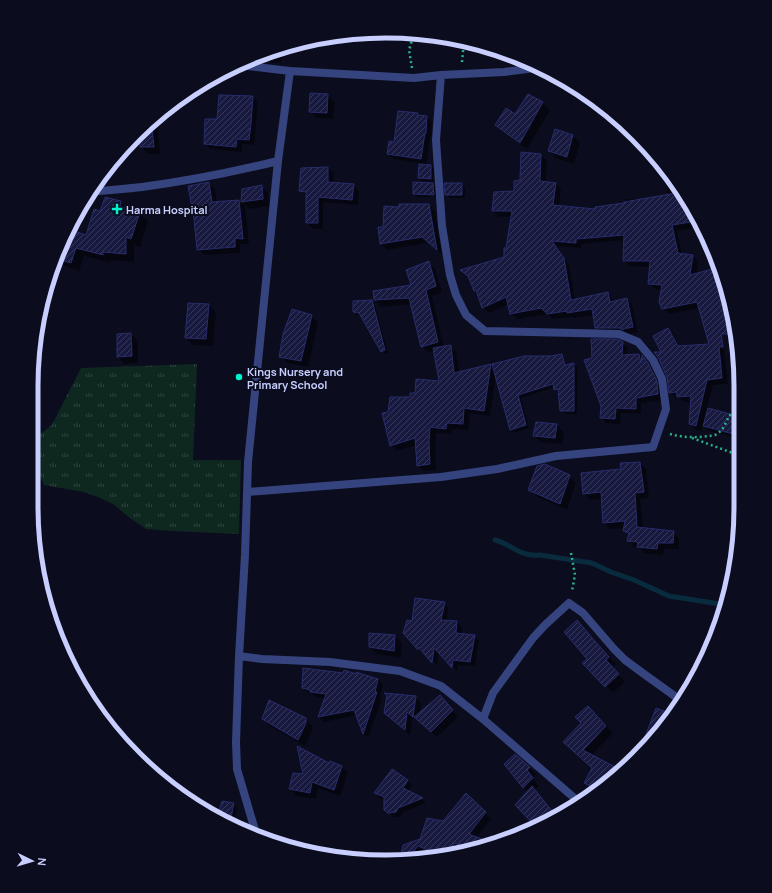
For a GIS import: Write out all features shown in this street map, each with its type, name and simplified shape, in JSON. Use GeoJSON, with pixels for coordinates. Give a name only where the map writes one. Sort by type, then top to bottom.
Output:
{"type":"FeatureCollection","features":[{"type":"Feature","properties":{"kind":"street"},"geometry":{"type":"LineString","coordinates":[[249,66],[290,71],[414,78],[504,72],[529,69]]}},
{"type":"Feature","properties":{"kind":"street"},"geometry":{"type":"LineString","coordinates":[[255,830],[237,769],[236,742],[239,656],[245,555],[248,462],[278,161],[290,71]]}},
{"type":"Feature","properties":{"kind":"street"},"geometry":{"type":"LineString","coordinates":[[247,492],[441,477],[497,469],[556,456],[653,447],[666,409],[662,379],[653,360],[638,342],[619,334],[485,331],[466,315],[456,295],[450,276],[442,226],[436,140],[441,75]]}},
{"type":"Feature","properties":{"kind":"street"},"geometry":{"type":"LineString","coordinates":[[98,191],[142,187],[221,174],[278,161]]}},
{"type":"Feature","properties":{"kind":"street"},"geometry":{"type":"LineString","coordinates":[[483,720],[494,693],[533,638],[569,603],[583,613],[625,660],[677,697]]}},
{"type":"Feature","properties":{"kind":"street"},"geometry":{"type":"LineString","coordinates":[[239,656],[262,659],[330,662],[400,672],[441,686],[575,799]]}},
{"type":"Feature","properties":{"kind":"path"},"geometry":{"type":"LineString","coordinates":[[412,39],[409,50],[414,78]]}},
{"type":"Feature","properties":{"kind":"path"},"geometry":{"type":"LineString","coordinates":[[460,75],[463,47]]}},
{"type":"Feature","properties":{"kind":"path"},"geometry":{"type":"LineString","coordinates":[[653,447],[668,433],[689,437],[718,434],[723,429],[728,416],[734,409]]}},
{"type":"Feature","properties":{"kind":"path"},"geometry":{"type":"LineString","coordinates":[[689,437],[734,453]]}},
{"type":"Feature","properties":{"kind":"path"},"geometry":{"type":"LineString","coordinates":[[569,603],[575,575],[570,553]]}},
{"type":"Feature","properties":{"kind":"green space"},"geometry":{"type":"Polygon","coordinates":[[[197,364],[193,460],[241,460],[239,534],[146,529],[113,504],[98,497],[84,492],[44,485],[38,470],[38,435],[53,423],[81,368],[197,364]]]}},
{"type":"Feature","properties":{"kind":"building"},"geometry":{"type":"Polygon","coordinates":[[[310,93],[328,94],[327,113],[309,112],[310,93]]]}},
{"type":"Feature","properties":{"kind":"building"},"geometry":{"type":"Polygon","coordinates":[[[528,94],[543,102],[520,143],[495,125],[506,108],[515,114],[528,94]]]}},
{"type":"Feature","properties":{"kind":"building"},"geometry":{"type":"Polygon","coordinates":[[[219,95],[253,96],[249,140],[237,139],[236,147],[204,144],[205,119],[217,119],[219,95]]]}},
{"type":"Feature","properties":{"kind":"building"},"geometry":{"type":"Polygon","coordinates":[[[398,111],[418,113],[417,115],[427,116],[426,133],[421,159],[387,154],[389,141],[394,142],[398,111]]]}},
{"type":"Feature","properties":{"kind":"building"},"geometry":{"type":"Polygon","coordinates":[[[152,129],[154,147],[140,147],[140,140],[152,129]]]}},
{"type":"Feature","properties":{"kind":"building"},"geometry":{"type":"Polygon","coordinates":[[[555,129],[573,135],[567,157],[548,151],[555,129]]]}},
{"type":"Feature","properties":{"kind":"building"},"geometry":{"type":"Polygon","coordinates":[[[521,152],[541,154],[540,181],[556,183],[553,205],[595,209],[595,207],[675,193],[692,222],[672,225],[678,253],[693,255],[690,275],[714,269],[722,296],[730,334],[721,334],[723,347],[719,347],[722,378],[707,380],[696,426],[689,424],[691,396],[677,397],[676,392],[669,393],[667,377],[658,357],[654,352],[661,352],[653,336],[668,328],[678,346],[709,344],[697,302],[662,309],[659,302],[662,285],[648,284],[650,261],[623,261],[624,235],[576,239],[576,243],[552,241],[564,258],[571,300],[608,292],[610,302],[627,298],[633,327],[623,330],[619,328],[595,328],[592,309],[567,313],[567,311],[547,314],[541,308],[510,314],[506,297],[482,308],[476,290],[474,291],[468,276],[460,270],[504,257],[504,248],[506,248],[512,211],[492,211],[494,192],[514,191],[514,181],[520,180],[521,152]]]}},
{"type":"Feature","properties":{"kind":"building"},"geometry":{"type":"Polygon","coordinates":[[[419,164],[431,165],[431,179],[418,178],[419,164]]]}},
{"type":"Feature","properties":{"kind":"building"},"geometry":{"type":"Polygon","coordinates":[[[328,167],[328,182],[354,184],[352,200],[318,197],[318,223],[306,223],[306,192],[299,191],[301,168],[328,167]]]}},
{"type":"Feature","properties":{"kind":"building"},"geometry":{"type":"Polygon","coordinates":[[[209,182],[212,202],[239,200],[243,239],[235,238],[235,247],[197,250],[194,219],[188,186],[209,182]]]}},
{"type":"Feature","properties":{"kind":"building"},"geometry":{"type":"Polygon","coordinates":[[[413,182],[433,183],[434,195],[413,194],[413,182]]]}},
{"type":"Feature","properties":{"kind":"building"},"geometry":{"type":"Polygon","coordinates":[[[444,183],[462,183],[462,195],[445,195],[444,183]]]}},
{"type":"Feature","properties":{"kind":"building"},"geometry":{"type":"Polygon","coordinates":[[[262,185],[263,199],[241,202],[242,189],[262,185]]]}},
{"type":"Feature","properties":{"kind":"building"},"geometry":{"type":"Polygon","coordinates":[[[105,197],[121,201],[120,206],[140,212],[131,239],[126,237],[126,254],[103,252],[103,255],[76,248],[71,263],[61,260],[74,231],[86,235],[94,209],[100,211],[105,197]]]}},
{"type":"Feature","properties":{"kind":"building"},"geometry":{"type":"Polygon","coordinates":[[[399,204],[429,204],[437,250],[421,236],[422,237],[380,244],[378,227],[383,227],[384,206],[399,207],[399,204]]]}},
{"type":"Feature","properties":{"kind":"building"},"geometry":{"type":"Polygon","coordinates":[[[429,261],[436,286],[426,290],[438,342],[421,347],[409,298],[374,300],[373,291],[411,285],[406,270],[429,261]]]}},
{"type":"Feature","properties":{"kind":"building"},"geometry":{"type":"Polygon","coordinates":[[[372,300],[385,350],[381,352],[359,313],[353,312],[353,301],[372,300]]]}},
{"type":"Feature","properties":{"kind":"building"},"geometry":{"type":"Polygon","coordinates":[[[188,303],[209,304],[206,339],[185,338],[188,303]]]}},
{"type":"Feature","properties":{"kind":"building"},"geometry":{"type":"Polygon","coordinates":[[[292,309],[312,315],[301,361],[279,357],[283,334],[292,309]]]}},
{"type":"Feature","properties":{"kind":"building"},"geometry":{"type":"Polygon","coordinates":[[[131,333],[132,356],[117,357],[117,334],[131,333]]]}},
{"type":"Feature","properties":{"kind":"building"},"geometry":{"type":"Polygon","coordinates":[[[591,339],[618,339],[623,342],[622,355],[639,354],[641,363],[642,355],[657,381],[658,394],[636,398],[636,409],[616,408],[615,419],[600,418],[601,406],[584,360],[592,358],[591,339]]]}},
{"type":"Feature","properties":{"kind":"building"},"geometry":{"type":"Polygon","coordinates":[[[451,345],[454,373],[491,364],[484,411],[464,408],[463,424],[447,423],[446,429],[430,427],[430,464],[417,466],[415,438],[390,446],[382,413],[388,412],[390,397],[410,397],[410,393],[415,393],[416,379],[439,381],[433,348],[451,345]]]}},
{"type":"Feature","properties":{"kind":"building"},"geometry":{"type":"Polygon","coordinates":[[[562,354],[565,365],[574,363],[574,411],[560,411],[558,389],[554,390],[553,384],[518,395],[526,425],[510,430],[492,364],[524,356],[551,356],[562,354]]]}},
{"type":"Feature","properties":{"kind":"building"},"geometry":{"type":"Polygon","coordinates":[[[708,408],[734,415],[734,434],[703,426],[708,408]]]}},
{"type":"Feature","properties":{"kind":"building"},"geometry":{"type":"Polygon","coordinates":[[[536,422],[557,424],[555,438],[533,436],[536,422]]]}},
{"type":"Feature","properties":{"kind":"building"},"geometry":{"type":"Polygon","coordinates":[[[640,462],[644,492],[635,493],[637,527],[674,531],[673,543],[658,543],[657,549],[637,547],[638,542],[627,541],[629,533],[623,531],[625,521],[603,523],[601,492],[583,494],[581,473],[621,469],[620,463],[640,462]]]}},
{"type":"Feature","properties":{"kind":"building"},"geometry":{"type":"Polygon","coordinates":[[[545,464],[570,475],[560,504],[528,490],[537,466],[545,464]]]}},
{"type":"Feature","properties":{"kind":"building"},"geometry":{"type":"Polygon","coordinates":[[[415,598],[445,602],[441,620],[457,621],[456,633],[475,635],[470,662],[453,660],[452,668],[434,648],[432,663],[403,633],[407,620],[412,621],[415,598]]]}},
{"type":"Feature","properties":{"kind":"building"},"geometry":{"type":"Polygon","coordinates":[[[577,620],[609,657],[606,660],[619,674],[605,687],[582,663],[587,659],[564,632],[577,620]]]}},
{"type":"Feature","properties":{"kind":"building"},"geometry":{"type":"Polygon","coordinates":[[[369,633],[395,635],[394,651],[369,647],[369,633]]]}},
{"type":"Feature","properties":{"kind":"building"},"geometry":{"type":"Polygon","coordinates":[[[303,668],[343,673],[344,670],[378,679],[375,692],[377,692],[363,734],[354,710],[318,717],[326,694],[310,692],[310,690],[302,688],[303,668]]]}},
{"type":"Feature","properties":{"kind":"building"},"geometry":{"type":"Polygon","coordinates":[[[384,693],[416,696],[413,717],[407,712],[405,730],[384,713],[387,695],[384,693]]]}},
{"type":"Feature","properties":{"kind":"building"},"geometry":{"type":"Polygon","coordinates":[[[440,695],[453,710],[431,732],[414,717],[440,695]]]}},
{"type":"Feature","properties":{"kind":"building"},"geometry":{"type":"Polygon","coordinates":[[[269,700],[306,718],[306,723],[298,740],[262,719],[269,700]]]}},
{"type":"Feature","properties":{"kind":"building"},"geometry":{"type":"Polygon","coordinates":[[[588,706],[606,726],[583,750],[615,767],[613,771],[592,787],[584,783],[592,768],[563,742],[581,723],[575,717],[588,706]]]}},
{"type":"Feature","properties":{"kind":"building"},"geometry":{"type":"Polygon","coordinates":[[[656,708],[667,712],[662,719],[644,741],[656,708]]]}},
{"type":"Feature","properties":{"kind":"building"},"geometry":{"type":"Polygon","coordinates":[[[297,746],[329,763],[330,761],[342,766],[334,790],[312,782],[310,793],[289,789],[293,773],[303,774],[297,746]]]}},
{"type":"Feature","properties":{"kind":"building"},"geometry":{"type":"Polygon","coordinates":[[[515,754],[530,767],[527,770],[533,778],[523,788],[504,764],[515,754]]]}},
{"type":"Feature","properties":{"kind":"building"},"geometry":{"type":"Polygon","coordinates":[[[392,769],[408,780],[403,788],[423,798],[398,808],[396,812],[388,813],[384,810],[384,797],[374,793],[392,769]]]}},
{"type":"Feature","properties":{"kind":"building"},"geometry":{"type":"Polygon","coordinates":[[[532,786],[552,811],[532,823],[515,805],[532,786]]]}},
{"type":"Feature","properties":{"kind":"building"},"geometry":{"type":"Polygon","coordinates":[[[466,793],[486,812],[469,834],[485,840],[462,846],[454,843],[452,848],[432,852],[418,846],[412,854],[401,854],[403,845],[420,839],[427,818],[443,821],[466,793]]]}},
{"type":"Feature","properties":{"kind":"building"},"geometry":{"type":"Polygon","coordinates":[[[222,801],[234,803],[231,818],[219,812],[222,801]]]}},
{"type":"Feature","properties":{"kind":"waterway"},"geometry":{"type":"LineString","coordinates":[[495,540],[527,554],[592,563],[669,596],[720,604]]}},
{"type":"Feature","properties":{"kind":"place","name":"Harma Hospital"},"geometry":{"type":"Point","coordinates":[117,209]}},
{"type":"Feature","properties":{"kind":"place","name":"Kings Nursery and Primary School"},"geometry":{"type":"Point","coordinates":[239,377]}}]}
